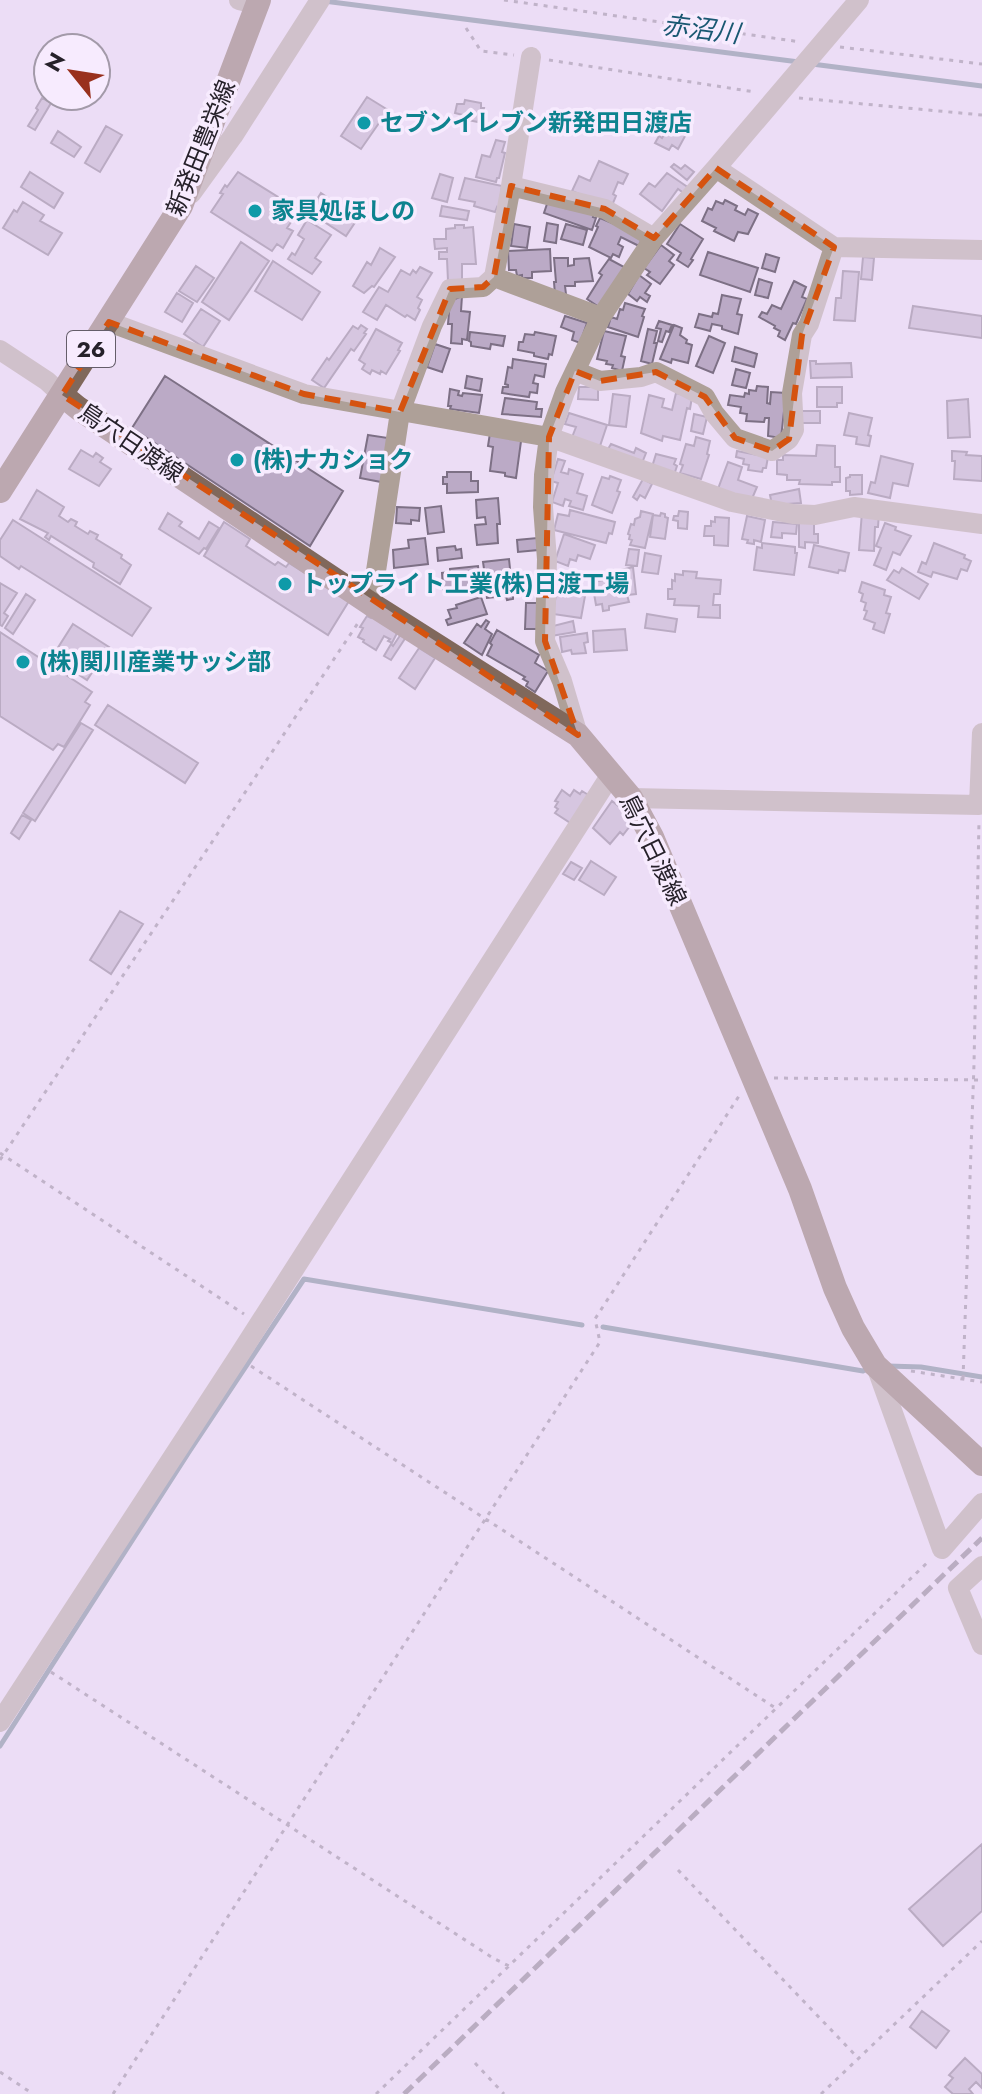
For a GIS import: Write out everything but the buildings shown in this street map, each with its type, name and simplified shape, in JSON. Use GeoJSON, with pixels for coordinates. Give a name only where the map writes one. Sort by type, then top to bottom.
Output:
{"type":"FeatureCollection","features":[{"type":"Feature","properties":{"kind":"main road","name":"新発田豊栄線"},"geometry":{"type":"LineString","coordinates":[[0,491],[181,206],[252,2]]}},
{"type":"Feature","properties":{"kind":"main road","name":"鳥穴日渡線"},"geometry":{"type":"LineString","coordinates":[[62,395],[371,604],[578,735],[612,773],[631,798],[652,837],[800,1189],[835,1288],[853,1328],[875,1365],[982,1464]]}},
{"type":"Feature","properties":{"kind":"street"},"geometry":{"type":"LineString","coordinates":[[181,206],[233,136],[320,0]]}},
{"type":"Feature","properties":{"kind":"street"},"geometry":{"type":"LineString","coordinates":[[578,735],[562,681],[545,641],[547,559],[544,475],[549,437],[565,392],[601,317],[654,238],[859,0]]}},
{"type":"Feature","properties":{"kind":"street"},"geometry":{"type":"LineString","coordinates":[[371,604],[400,412],[432,326],[450,289],[483,287],[494,277],[531,57]]}},
{"type":"Feature","properties":{"kind":"street"},"geometry":{"type":"LineString","coordinates":[[716,168],[834,247],[982,250]]}},
{"type":"Feature","properties":{"kind":"street"},"geometry":{"type":"LineString","coordinates":[[511,186],[605,209],[654,238]]}},
{"type":"Feature","properties":{"kind":"street"},"geometry":{"type":"LineString","coordinates":[[575,371],[600,381],[641,377],[656,372],[705,397],[735,438],[772,451],[789,439],[794,430],[792,393],[802,335],[809,324],[834,247]]}},
{"type":"Feature","properties":{"kind":"street"},"geometry":{"type":"LineString","coordinates":[[494,277],[601,317]]}},
{"type":"Feature","properties":{"kind":"street"},"geometry":{"type":"LineString","coordinates":[[109,322],[304,394],[549,437],[732,502],[793,514],[815,515],[854,507],[982,524]]}},
{"type":"Feature","properties":{"kind":"street"},"geometry":{"type":"LineString","coordinates":[[0,350],[47,381],[62,395]]}},
{"type":"Feature","properties":{"kind":"street"},"geometry":{"type":"LineString","coordinates":[[631,798],[979,805],[982,733]]}},
{"type":"Feature","properties":{"kind":"street"},"geometry":{"type":"LineString","coordinates":[[0,1722],[612,773]]}},
{"type":"Feature","properties":{"kind":"street"},"geometry":{"type":"LineString","coordinates":[[875,1365],[942,1549],[982,1503]]}},
{"type":"Feature","properties":{"kind":"street"},"geometry":{"type":"LineString","coordinates":[[982,1566],[958,1588],[982,1645]]}},
{"type":"Feature","properties":{"kind":"path"},"geometry":{"type":"LineString","coordinates":[[504,0],[982,64]]}},
{"type":"Feature","properties":{"kind":"path"},"geometry":{"type":"LineString","coordinates":[[466,28],[481,51],[776,95],[982,115]]}},
{"type":"Feature","properties":{"kind":"path"},"geometry":{"type":"LineString","coordinates":[[0,1160],[371,604]]}},
{"type":"Feature","properties":{"kind":"path"},"geometry":{"type":"LineString","coordinates":[[963,1379],[979,805]]}},
{"type":"Feature","properties":{"kind":"path"},"geometry":{"type":"LineString","coordinates":[[113,2094],[600,1342],[595,1319],[753,1078],[982,1080]]}},
{"type":"Feature","properties":{"kind":"path"},"geometry":{"type":"LineString","coordinates":[[2,1154],[258,1324]]}},
{"type":"Feature","properties":{"kind":"path"},"geometry":{"type":"LineString","coordinates":[[238,1357],[777,1709]]}},
{"type":"Feature","properties":{"kind":"path"},"geometry":{"type":"LineString","coordinates":[[875,1365],[982,1382]]}},
{"type":"Feature","properties":{"kind":"path"},"geometry":{"type":"LineString","coordinates":[[376,2094],[942,1549]]}},
{"type":"Feature","properties":{"kind":"path"},"geometry":{"type":"LineString","coordinates":[[38,1663],[509,1966]]}},
{"type":"Feature","properties":{"kind":"path"},"geometry":{"type":"LineString","coordinates":[[678,1870],[858,2058]]}},
{"type":"Feature","properties":{"kind":"path"},"geometry":{"type":"LineString","coordinates":[[821,2094],[982,1941]]}},
{"type":"Feature","properties":{"kind":"path"},"geometry":{"type":"LineString","coordinates":[[475,2063],[504,2094]]}},
{"type":"Feature","properties":{"kind":"path"},"geometry":{"type":"LineString","coordinates":[[0,2072],[33,2094]]}},
{"type":"Feature","properties":{"kind":"highlighted area"},"geometry":{"type":"Polygon","coordinates":[[[716,168],[834,247],[802,335],[789,439],[772,451],[735,438],[705,397],[656,372],[600,381],[575,371],[549,437],[545,641],[578,735],[62,395],[109,322],[304,394],[400,412],[450,289],[483,287],[494,277],[511,186],[605,209],[654,238],[716,168]]]}},
{"type":"Feature","properties":{"kind":"waterway","name":"赤沼川"},"geometry":{"type":"LineString","coordinates":[[324,1],[799,62]]}},
{"type":"Feature","properties":{"kind":"waterway","name":"赤沼川"},"geometry":{"type":"LineString","coordinates":[[812,64],[982,86]]}},
{"type":"Feature","properties":{"kind":"waterway"},"geometry":{"type":"LineString","coordinates":[[0,1746],[304,1279],[582,1325]]}},
{"type":"Feature","properties":{"kind":"waterway"},"geometry":{"type":"LineString","coordinates":[[603,1327],[863,1371],[867,1369]]}},
{"type":"Feature","properties":{"kind":"waterway"},"geometry":{"type":"LineString","coordinates":[[888,1366],[921,1367],[982,1377]]}},
{"type":"Feature","properties":{"kind":"railway"},"geometry":{"type":"LineString","coordinates":[[404,2094],[982,1538]]}},
{"type":"Feature","properties":{"kind":"place","name":"セブンイレブン新発田日渡店"},"geometry":{"type":"Point","coordinates":[364,123]}},
{"type":"Feature","properties":{"kind":"place","name":"家具処ほしの"},"geometry":{"type":"Point","coordinates":[255,211]}},
{"type":"Feature","properties":{"kind":"place","name":"(株)ナカショク"},"geometry":{"type":"Point","coordinates":[237,460]}},
{"type":"Feature","properties":{"kind":"place","name":"トップライト工業(株)日渡工場"},"geometry":{"type":"Point","coordinates":[285,584]}},
{"type":"Feature","properties":{"kind":"place","name":"(株)関川産業サッシ部"},"geometry":{"type":"Point","coordinates":[23,662]}}]}
